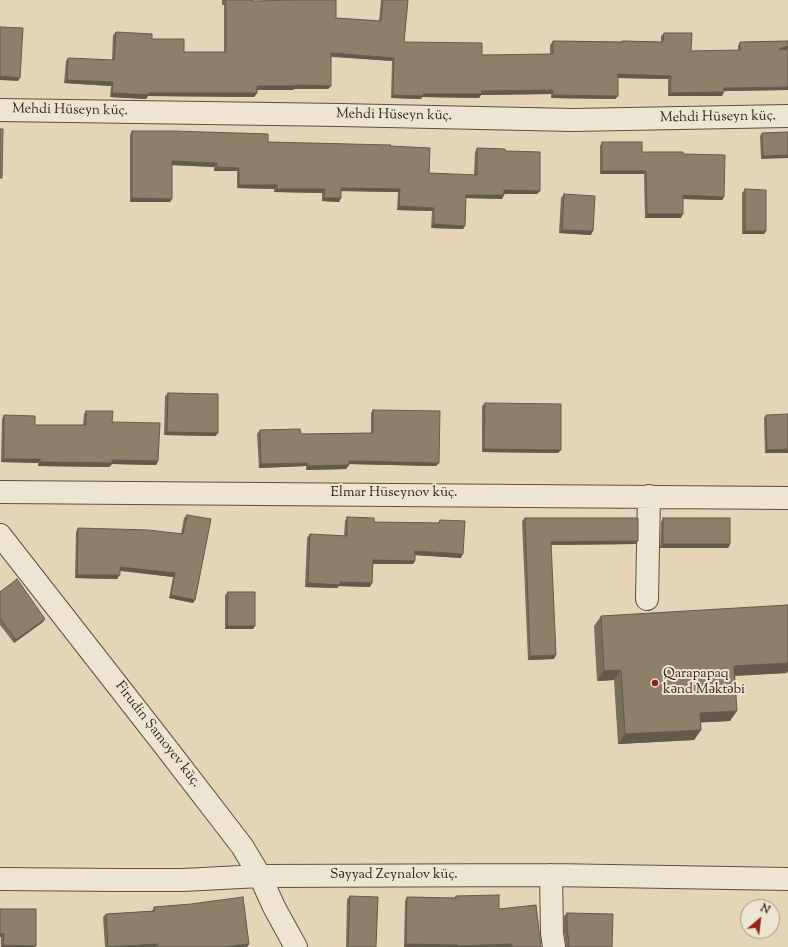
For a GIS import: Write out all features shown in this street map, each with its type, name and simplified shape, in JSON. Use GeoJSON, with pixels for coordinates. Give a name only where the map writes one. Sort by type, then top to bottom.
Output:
{"type":"FeatureCollection","features":[{"type":"Feature","properties":{"kind":"street","name":"Mehdi Hüseyn küç."},"geometry":{"type":"LineString","coordinates":[[0,110],[573,120],[788,116]]}},
{"type":"Feature","properties":{"kind":"street","name":"Elmar Hüseynov küç."},"geometry":{"type":"LineString","coordinates":[[0,492],[788,498]]}},
{"type":"Feature","properties":{"kind":"street"},"geometry":{"type":"LineString","coordinates":[[647,599],[649,496]]}},
{"type":"Feature","properties":{"kind":"street","name":"Firudin Şamoyev küç."},"geometry":{"type":"LineString","coordinates":[[0,535],[242,846],[260,876],[274,908],[296,947]]}},
{"type":"Feature","properties":{"kind":"street"},"geometry":{"type":"LineString","coordinates":[[551,875],[552,933],[554,947]]}},
{"type":"Feature","properties":{"kind":"street","name":"Səyyad Zeynalov küç."},"geometry":{"type":"LineString","coordinates":[[0,879],[183,880],[260,876],[551,875],[788,879]]}},
{"type":"Feature","properties":{"kind":"building"},"geometry":{"type":"Polygon","coordinates":[[[225,0],[336,0],[336,18],[381,21],[383,0],[408,0],[404,42],[482,43],[482,55],[553,54],[553,41],[663,42],[664,33],[692,33],[691,51],[740,50],[740,42],[788,41],[788,46],[779,49],[788,50],[788,87],[724,88],[724,92],[670,93],[671,76],[618,74],[618,96],[553,95],[553,90],[482,91],[481,94],[423,94],[423,96],[393,95],[394,58],[331,53],[331,86],[257,86],[257,93],[149,93],[149,95],[112,93],[113,82],[67,80],[68,58],[114,60],[116,32],[152,34],[152,39],[184,39],[184,52],[226,52],[225,0]]]}},
{"type":"Feature","properties":{"kind":"building"},"geometry":{"type":"Polygon","coordinates":[[[0,27],[23,28],[20,78],[0,76],[0,27]]]}},
{"type":"Feature","properties":{"kind":"building"},"geometry":{"type":"Polygon","coordinates":[[[0,129],[3,129],[2,178],[0,178],[0,129]]]}},
{"type":"Feature","properties":{"kind":"building"},"geometry":{"type":"Polygon","coordinates":[[[132,131],[268,134],[268,142],[391,145],[390,146],[430,148],[429,173],[477,175],[477,148],[505,149],[505,151],[540,152],[540,191],[504,190],[504,195],[466,195],[465,226],[434,224],[434,208],[399,206],[400,189],[341,188],[341,198],[324,198],[325,189],[277,189],[277,185],[239,185],[239,168],[217,167],[217,163],[172,161],[172,199],[132,198],[132,131]]]}},
{"type":"Feature","properties":{"kind":"building"},"geometry":{"type":"Polygon","coordinates":[[[788,132],[788,155],[763,156],[762,133],[788,132]]]}},
{"type":"Feature","properties":{"kind":"building"},"geometry":{"type":"Polygon","coordinates":[[[602,142],[642,142],[642,152],[683,152],[683,154],[725,155],[724,197],[683,195],[683,214],[647,214],[646,171],[602,171],[602,142]]]}},
{"type":"Feature","properties":{"kind":"building"},"geometry":{"type":"Polygon","coordinates":[[[745,189],[766,190],[766,231],[745,231],[745,189]]]}},
{"type":"Feature","properties":{"kind":"building"},"geometry":{"type":"Polygon","coordinates":[[[564,194],[595,196],[593,231],[562,230],[564,194]]]}},
{"type":"Feature","properties":{"kind":"building"},"geometry":{"type":"Polygon","coordinates":[[[168,393],[218,394],[218,433],[167,432],[168,393]]]}},
{"type":"Feature","properties":{"kind":"building"},"geometry":{"type":"Polygon","coordinates":[[[485,403],[561,404],[561,450],[484,449],[485,403]]]}},
{"type":"Feature","properties":{"kind":"building"},"geometry":{"type":"Polygon","coordinates":[[[373,410],[440,411],[439,463],[349,461],[349,465],[308,466],[308,463],[261,464],[260,430],[300,429],[301,434],[373,433],[373,410]]]}},
{"type":"Feature","properties":{"kind":"building"},"geometry":{"type":"Polygon","coordinates":[[[86,411],[113,411],[112,422],[160,423],[158,461],[112,460],[112,463],[40,462],[40,459],[4,459],[4,415],[35,416],[35,425],[86,425],[86,411]]]}},
{"type":"Feature","properties":{"kind":"building"},"geometry":{"type":"Polygon","coordinates":[[[788,414],[788,449],[767,450],[766,415],[788,414]]]}},
{"type":"Feature","properties":{"kind":"building"},"geometry":{"type":"Polygon","coordinates":[[[187,515],[211,519],[195,600],[171,595],[175,573],[120,567],[120,575],[77,575],[78,528],[148,530],[183,534],[187,515]]]}},
{"type":"Feature","properties":{"kind":"building"},"geometry":{"type":"Polygon","coordinates":[[[347,517],[374,518],[374,522],[439,523],[440,520],[465,521],[463,554],[415,551],[415,561],[373,560],[372,583],[340,582],[340,585],[308,583],[310,534],[347,536],[347,517]]]}},
{"type":"Feature","properties":{"kind":"building"},"geometry":{"type":"Polygon","coordinates":[[[525,518],[638,518],[638,541],[551,542],[556,655],[530,656],[525,518]]]}},
{"type":"Feature","properties":{"kind":"building"},"geometry":{"type":"Polygon","coordinates":[[[663,518],[730,518],[730,544],[663,544],[663,518]]]}},
{"type":"Feature","properties":{"kind":"building"},"geometry":{"type":"Polygon","coordinates":[[[17,579],[45,619],[16,640],[0,618],[0,592],[17,579]]]}},
{"type":"Feature","properties":{"kind":"building"},"geometry":{"type":"Polygon","coordinates":[[[228,592],[255,592],[255,626],[227,626],[228,592]]]}},
{"type":"Feature","properties":{"kind":"building"},"geometry":{"type":"Polygon","coordinates":[[[788,605],[788,663],[734,666],[737,711],[700,713],[701,730],[625,734],[621,670],[604,671],[601,616],[788,605]]]}},
{"type":"Feature","properties":{"kind":"building"},"geometry":{"type":"Polygon","coordinates":[[[499,895],[499,909],[536,905],[541,947],[512,947],[512,944],[457,946],[406,944],[407,897],[456,898],[456,896],[499,895]]]}},
{"type":"Feature","properties":{"kind":"building"},"geometry":{"type":"Polygon","coordinates":[[[350,896],[378,897],[376,947],[348,947],[350,896]]]}},
{"type":"Feature","properties":{"kind":"building"},"geometry":{"type":"Polygon","coordinates":[[[243,897],[249,944],[224,947],[158,947],[157,944],[108,947],[106,914],[155,911],[154,907],[243,897]]]}},
{"type":"Feature","properties":{"kind":"building"},"geometry":{"type":"Polygon","coordinates":[[[0,909],[36,909],[36,946],[3,945],[4,934],[0,934],[0,909]]]}},
{"type":"Feature","properties":{"kind":"building"},"geometry":{"type":"Polygon","coordinates":[[[567,913],[613,914],[612,947],[568,947],[567,913]]]}},
{"type":"Feature","properties":{"kind":"place","name":"Qarapapaq kənd Məktəbi"},"geometry":{"type":"Point","coordinates":[655,683]}}]}
